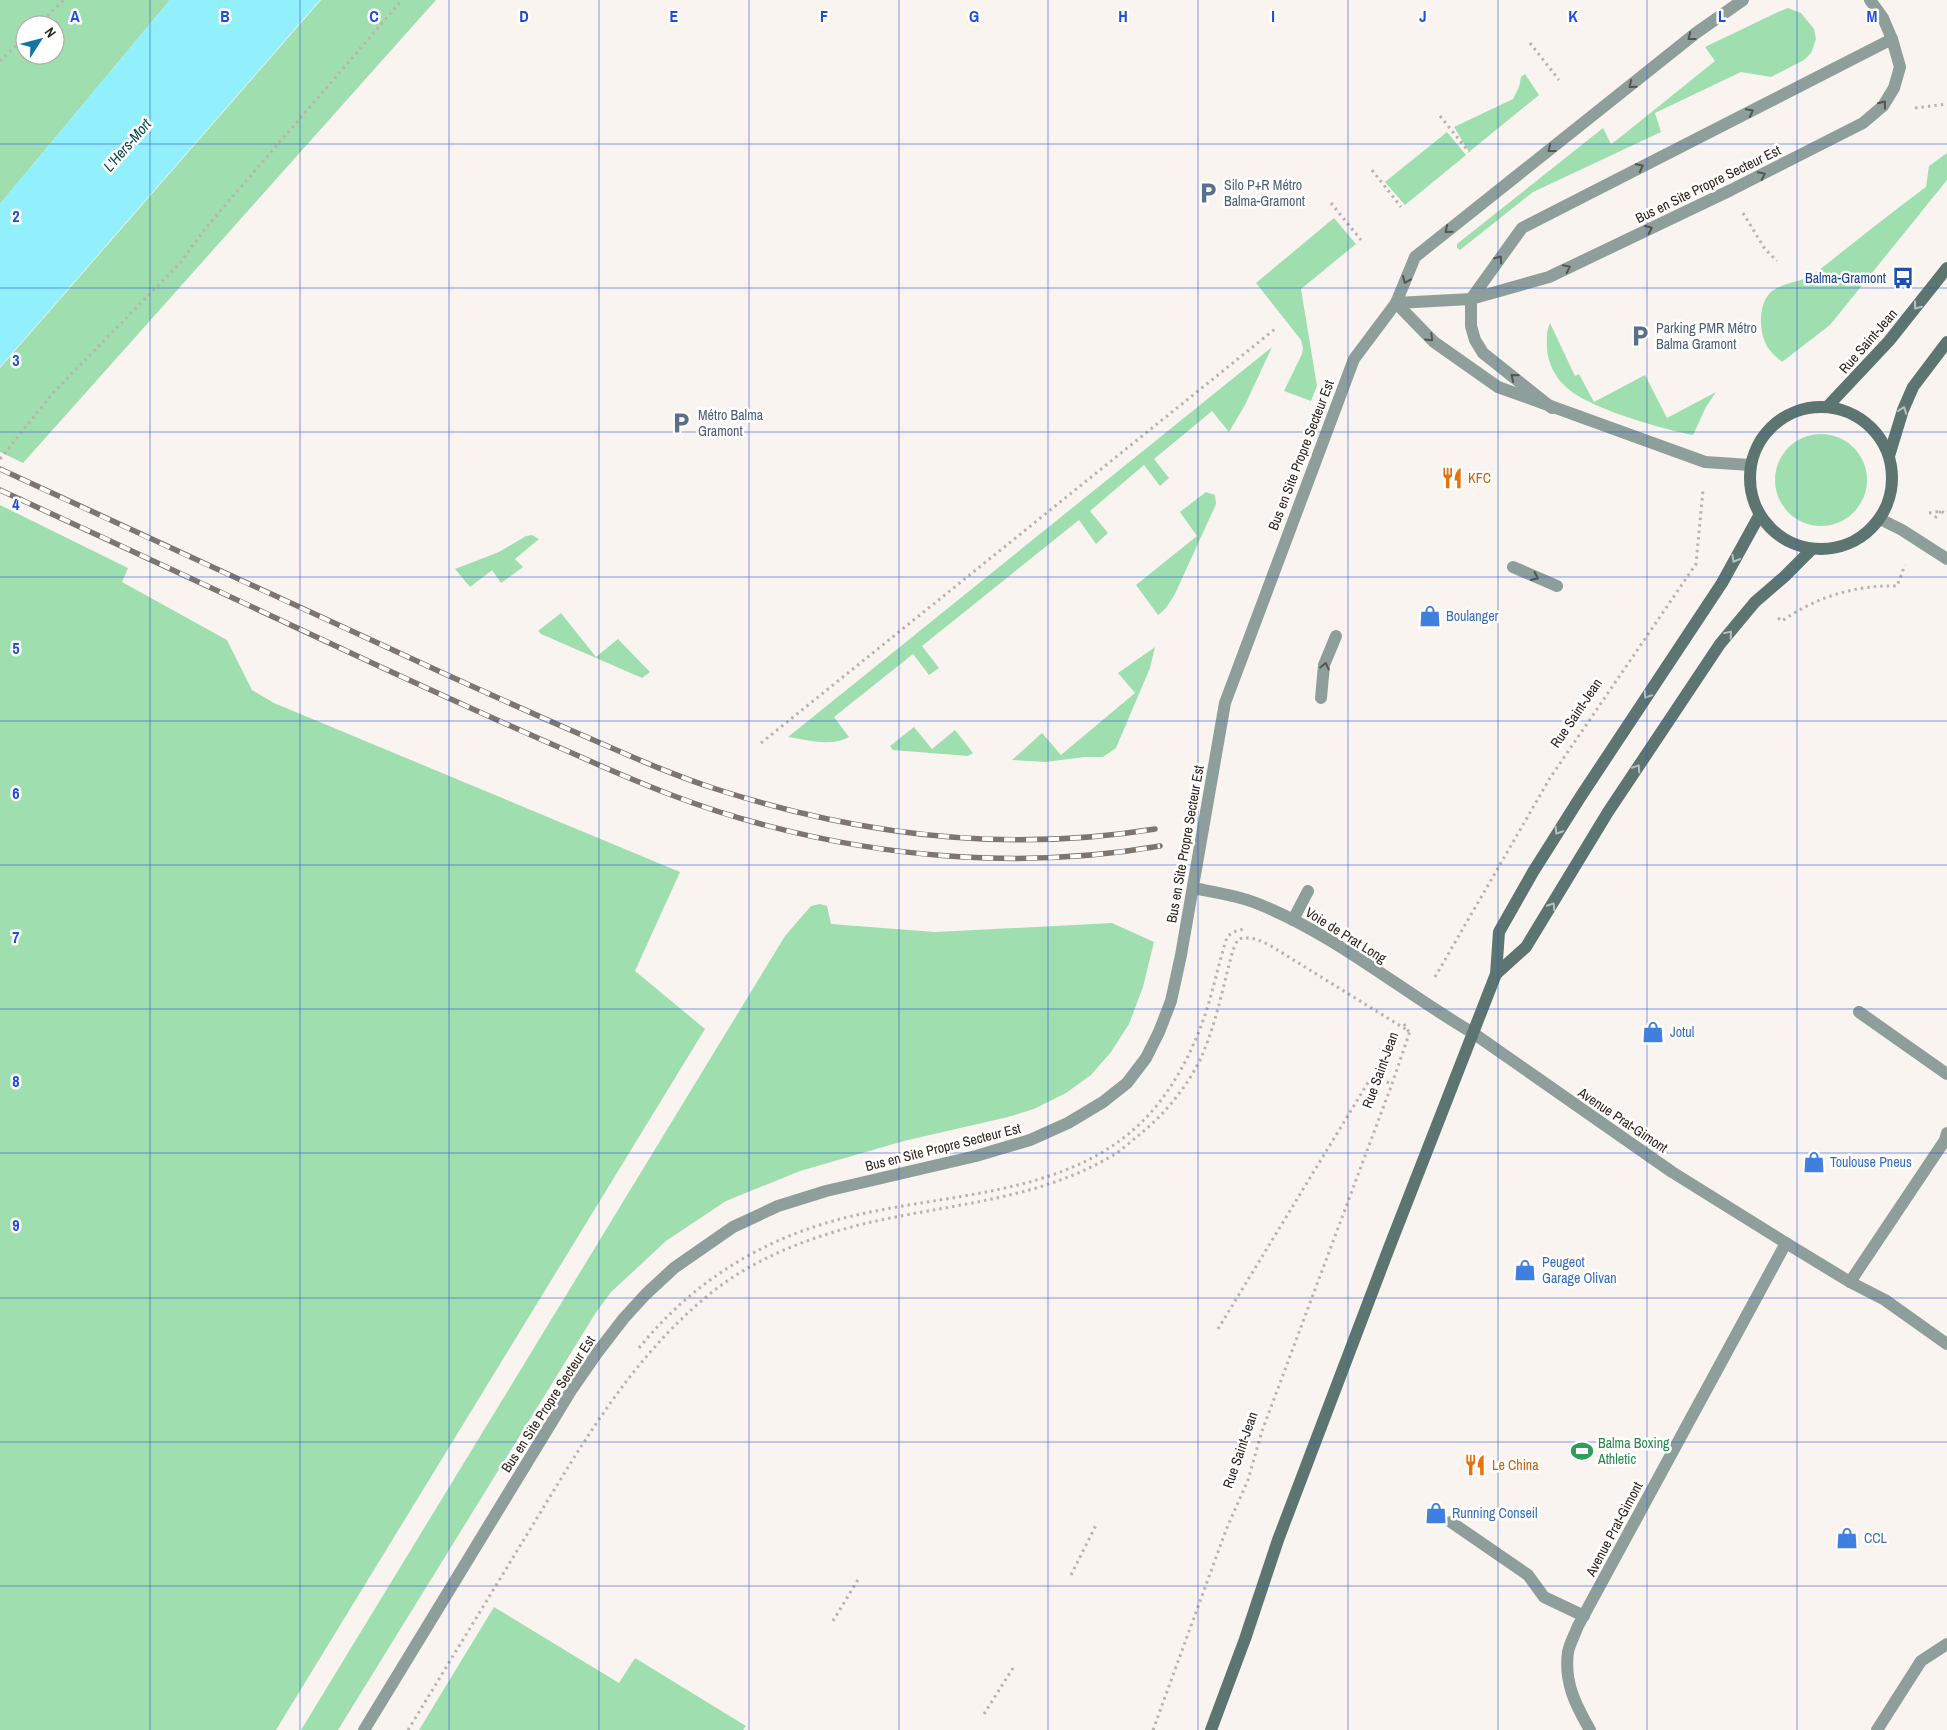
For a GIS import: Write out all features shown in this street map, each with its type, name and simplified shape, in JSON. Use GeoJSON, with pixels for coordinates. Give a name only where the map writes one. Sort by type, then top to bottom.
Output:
{"type":"FeatureCollection","features":[{"type":"Feature","properties":{"kind":"street","name":"Bus en Site Propre Secteur Est"},"geometry":{"type":"LineString","coordinates":[[364,1730],[572,1389],[613,1332],[646,1294],[674,1268],[734,1227],[778,1206],[826,1191],[976,1156],[1014,1145],[1068,1123],[1103,1102],[1127,1083],[1146,1058],[1171,1001],[1182,955],[1224,703],[1354,359],[1396,303],[1415,257],[1696,34],[1743,0]]}},
{"type":"Feature","properties":{"kind":"street","name":"Bus en Site Propre Secteur Est"},"geometry":{"type":"LineString","coordinates":[[1396,303],[1471,299],[1549,278],[1732,190],[1863,124],[1883,106],[1894,88],[1900,67],[1892,39],[1883,18],[1870,0]]}},
{"type":"Feature","properties":{"kind":"street"},"geometry":{"type":"LineString","coordinates":[[1552,408],[1483,353],[1475,340],[1471,326],[1471,299],[1522,228],[1892,39]]}},
{"type":"Feature","properties":{"kind":"street","name":"Rue Saint-Jean"},"geometry":{"type":"LineString","coordinates":[[1827,407],[1889,341],[1947,268]]}},
{"type":"Feature","properties":{"kind":"street"},"geometry":{"type":"LineString","coordinates":[[1396,303],[1434,342],[1498,387],[1705,462],[1750,464]]}},
{"type":"Feature","properties":{"kind":"street"},"geometry":{"type":"LineString","coordinates":[[1888,456],[1903,410],[1913,387],[1947,342]]}},
{"type":"Feature","properties":{"kind":"street"},"geometry":{"type":"LineString","coordinates":[[1827,407],[1847,412],[1865,422],[1879,437],[1888,456],[1892,477],[1889,499],[1880,519],[1867,534],[1850,544],[1830,550],[1811,550],[1781,539],[1760,516],[1750,491],[1750,464],[1757,446],[1769,429],[1784,417],[1805,408],[1827,407]]}},
{"type":"Feature","properties":{"kind":"street"},"geometry":{"type":"LineString","coordinates":[[1210,1730],[1245,1639],[1278,1540],[1496,974],[1499,932],[1533,872],[1581,796],[1722,583],[1760,516]]}},
{"type":"Feature","properties":{"kind":"street"},"geometry":{"type":"LineString","coordinates":[[1880,519],[1947,560]]}},
{"type":"Feature","properties":{"kind":"street"},"geometry":{"type":"LineString","coordinates":[[1496,974],[1526,947],[1608,812],[1720,644],[1754,602],[1784,577],[1811,550]]}},
{"type":"Feature","properties":{"kind":"street"},"geometry":{"type":"LineString","coordinates":[[1513,567],[1557,586]]}},
{"type":"Feature","properties":{"kind":"street"},"geometry":{"type":"LineString","coordinates":[[1321,698],[1324,664],[1336,636]]}},
{"type":"Feature","properties":{"kind":"street","name":"Voie de Prat Long"},"geometry":{"type":"LineString","coordinates":[[1193,888],[1253,902],[1293,920],[1342,948],[1422,1002],[1473,1033]]}},
{"type":"Feature","properties":{"kind":"street"},"geometry":{"type":"LineString","coordinates":[[1293,920],[1308,891]]}},
{"type":"Feature","properties":{"kind":"street"},"geometry":{"type":"LineString","coordinates":[[1859,1012],[1947,1074]]}},
{"type":"Feature","properties":{"kind":"street","name":"Avenue Prat-Gimont"},"geometry":{"type":"LineString","coordinates":[[1473,1033],[1672,1172],[1850,1282],[1885,1300],[1947,1344]]}},
{"type":"Feature","properties":{"kind":"street"},"geometry":{"type":"LineString","coordinates":[[1850,1282],[1945,1140],[1947,1133]]}},
{"type":"Feature","properties":{"kind":"street","name":"Avenue Prat-Gimont"},"geometry":{"type":"LineString","coordinates":[[1590,1730],[1571,1694],[1568,1650],[1584,1616],[1786,1243]]}},
{"type":"Feature","properties":{"kind":"street"},"geometry":{"type":"LineString","coordinates":[[1451,1522],[1528,1575],[1544,1597],[1584,1616]]}},
{"type":"Feature","properties":{"kind":"street"},"geometry":{"type":"LineString","coordinates":[[1877,1730],[1921,1661],[1947,1644]]}},
{"type":"Feature","properties":{"kind":"path"},"geometry":{"type":"LineString","coordinates":[[48,15],[64,0]]}},
{"type":"Feature","properties":{"kind":"path"},"geometry":{"type":"LineString","coordinates":[[0,460],[53,393],[181,262],[204,230],[402,0]]}},
{"type":"Feature","properties":{"kind":"path"},"geometry":{"type":"LineString","coordinates":[[1530,43],[1559,80]]}},
{"type":"Feature","properties":{"kind":"path"},"geometry":{"type":"LineString","coordinates":[[0,61],[15,47]]}},
{"type":"Feature","properties":{"kind":"path"},"geometry":{"type":"LineString","coordinates":[[1914,108],[1947,104]]}},
{"type":"Feature","properties":{"kind":"path"},"geometry":{"type":"LineString","coordinates":[[1440,116],[1469,152]]}},
{"type":"Feature","properties":{"kind":"path"},"geometry":{"type":"LineString","coordinates":[[1372,170],[1401,207]]}},
{"type":"Feature","properties":{"kind":"path"},"geometry":{"type":"LineString","coordinates":[[1331,203],[1361,240]]}},
{"type":"Feature","properties":{"kind":"path"},"geometry":{"type":"LineString","coordinates":[[1742,213],[1765,249],[1777,261]]}},
{"type":"Feature","properties":{"kind":"path"},"geometry":{"type":"LineString","coordinates":[[761,743],[1274,328]]}},
{"type":"Feature","properties":{"kind":"path","name":"Rue Saint-Jean"},"geometry":{"type":"LineString","coordinates":[[1153,1730],[1226,1530],[1248,1480],[1262,1431],[1392,1084],[1409,1032],[1422,1002],[1448,953],[1550,778],[1696,564],[1705,462]]}},
{"type":"Feature","properties":{"kind":"path"},"geometry":{"type":"LineString","coordinates":[[1782,621],[1798,609],[1828,596],[1875,586],[1897,586],[1915,539],[1941,511]]}},
{"type":"Feature","properties":{"kind":"path"},"geometry":{"type":"LineString","coordinates":[[635,1352],[691,1295],[745,1256],[775,1242],[835,1220],[870,1212],[1005,1189],[1057,1173],[1107,1149],[1130,1132],[1157,1105],[1176,1078],[1197,1038],[1228,937]]}},
{"type":"Feature","properties":{"kind":"path"},"geometry":{"type":"LineString","coordinates":[[408,1730],[595,1424],[628,1378],[668,1332],[712,1291],[758,1262],[811,1240],[861,1225],[988,1201],[1032,1190],[1071,1177],[1113,1156],[1149,1126],[1174,1100],[1199,1061],[1213,1026],[1233,950],[1238,939],[1246,937],[1259,940],[1271,946],[1409,1032]]}},
{"type":"Feature","properties":{"kind":"path"},"geometry":{"type":"LineString","coordinates":[[1218,1329],[1372,1076],[1392,1084]]}},
{"type":"Feature","properties":{"kind":"path"},"geometry":{"type":"LineString","coordinates":[[1071,1575],[1096,1525]]}},
{"type":"Feature","properties":{"kind":"path"},"geometry":{"type":"LineString","coordinates":[[833,1621],[859,1578]]}},
{"type":"Feature","properties":{"kind":"path"},"geometry":{"type":"LineString","coordinates":[[984,1714],[1013,1668]]}},
{"type":"Feature","properties":{"kind":"green space"},"geometry":{"type":"Polygon","coordinates":[[[0,0],[170,0],[0,204],[0,0]]]}},
{"type":"Feature","properties":{"kind":"green space"},"geometry":{"type":"Polygon","coordinates":[[[321,0],[436,0],[23,463],[0,452],[0,368],[321,0]]]}},
{"type":"Feature","properties":{"kind":"green space"},"geometry":{"type":"Polygon","coordinates":[[[1788,8],[1801,13],[1814,29],[1816,39],[1811,53],[1804,60],[1771,77],[1741,72],[1655,113],[1661,132],[1533,192],[1460,250],[1457,248],[1457,244],[1603,128],[1611,144],[1715,61],[1705,47],[1788,8]]]}},
{"type":"Feature","properties":{"kind":"green space"},"geometry":{"type":"Polygon","coordinates":[[[1525,74],[1539,95],[1469,152],[1454,127],[1513,99],[1519,87],[1521,77],[1525,74]]]}},
{"type":"Feature","properties":{"kind":"green space"},"geometry":{"type":"Polygon","coordinates":[[[1447,132],[1466,155],[1405,205],[1385,182],[1447,132]]]}},
{"type":"Feature","properties":{"kind":"green space"},"geometry":{"type":"Polygon","coordinates":[[[1947,153],[1947,180],[1830,325],[1782,362],[1768,348],[1762,330],[1761,317],[1763,305],[1769,294],[1783,285],[1815,273],[1926,187],[1929,166],[1947,153]]]}},
{"type":"Feature","properties":{"kind":"green space"},"geometry":{"type":"Polygon","coordinates":[[[1334,218],[1356,244],[1301,289],[1317,386],[1311,401],[1284,391],[1302,354],[1301,340],[1256,283],[1334,218]]]}},
{"type":"Feature","properties":{"kind":"green space"},"geometry":{"type":"Polygon","coordinates":[[[1550,323],[1575,376],[1579,374],[1594,402],[1645,375],[1667,418],[1716,392],[1706,407],[1693,435],[1663,428],[1607,410],[1575,394],[1561,382],[1550,364],[1547,333],[1550,323]]]}},
{"type":"Feature","properties":{"kind":"green space"},"geometry":{"type":"Polygon","coordinates":[[[1272,347],[1245,405],[1229,432],[1212,411],[1154,459],[1169,478],[1160,486],[1144,465],[1090,511],[1108,533],[1096,544],[1079,520],[922,646],[939,668],[929,675],[913,654],[834,717],[849,737],[835,742],[827,742],[788,737],[1272,347]]]}},
{"type":"Feature","properties":{"kind":"green space"},"geometry":{"type":"Polygon","coordinates":[[[1821,434],[1839,437],[1854,447],[1864,462],[1867,480],[1864,498],[1854,513],[1839,523],[1821,526],[1803,523],[1788,513],[1778,498],[1775,480],[1778,462],[1788,447],[1803,437],[1821,434]]]}},
{"type":"Feature","properties":{"kind":"green space"},"geometry":{"type":"Polygon","coordinates":[[[1206,492],[1215,495],[1216,504],[1175,594],[1166,608],[1158,615],[1136,585],[1197,536],[1180,512],[1206,492]]]}},
{"type":"Feature","properties":{"kind":"green space"},"geometry":{"type":"Polygon","coordinates":[[[0,505],[128,568],[122,582],[227,640],[252,690],[274,703],[680,872],[635,971],[705,1029],[276,1730],[0,1730],[0,505]]]}},
{"type":"Feature","properties":{"kind":"green space"},"geometry":{"type":"Polygon","coordinates":[[[532,535],[539,539],[515,559],[523,567],[501,583],[492,570],[470,587],[455,569],[499,552],[526,536],[532,535]]]}},
{"type":"Feature","properties":{"kind":"green space"},"geometry":{"type":"Polygon","coordinates":[[[561,613],[596,657],[618,639],[650,672],[642,678],[538,631],[561,613]]]}},
{"type":"Feature","properties":{"kind":"green space"},"geometry":{"type":"Polygon","coordinates":[[[1155,647],[1150,668],[1116,748],[1103,757],[1085,757],[1045,762],[1012,760],[1042,733],[1061,755],[1135,693],[1118,673],[1155,647]]]}},
{"type":"Feature","properties":{"kind":"green space"},"geometry":{"type":"Polygon","coordinates":[[[914,727],[932,749],[955,730],[973,753],[968,756],[893,750],[890,746],[914,727]]]}},
{"type":"Feature","properties":{"kind":"green space"},"geometry":{"type":"Polygon","coordinates":[[[820,904],[827,906],[831,924],[935,932],[1112,923],[1154,942],[1143,987],[1129,1024],[1111,1052],[1091,1075],[1066,1093],[1034,1109],[1008,1117],[904,1141],[800,1171],[726,1201],[666,1241],[611,1292],[595,1314],[338,1730],[301,1730],[785,936],[811,906],[820,904]]]}},
{"type":"Feature","properties":{"kind":"green space"},"geometry":{"type":"Polygon","coordinates":[[[494,1607],[619,1683],[635,1658],[746,1726],[743,1730],[419,1730],[494,1607]]]}},
{"type":"Feature","properties":{"kind":"water","name":"L'Hers-Mort"},"geometry":{"type":"Polygon","coordinates":[[[170,0],[320,0],[0,367],[0,204],[170,0]]]}},
{"type":"Feature","properties":{"kind":"railway"},"geometry":{"type":"LineString","coordinates":[[0,469],[502,700],[642,761],[716,789],[824,818],[934,835],[989,839],[1044,839],[1100,836],[1155,829]]}},
{"type":"Feature","properties":{"kind":"railway"},"geometry":{"type":"LineString","coordinates":[[0,490],[531,735],[647,785],[692,803],[738,818],[810,836],[859,845],[959,857],[1060,857],[1160,846]]}},
{"type":"Feature","properties":{"kind":"place","name":"Silo P+R Métro Balma-Gramont"},"geometry":{"type":"Point","coordinates":[1208,193]}},
{"type":"Feature","properties":{"kind":"place","name":"Balma-Gramont"},"geometry":{"type":"Point","coordinates":[1903,278]}},
{"type":"Feature","properties":{"kind":"place","name":"Parking PMR Métro Balma Gramont"},"geometry":{"type":"Point","coordinates":[1640,336]}},
{"type":"Feature","properties":{"kind":"place","name":"Métro Balma Gramont"},"geometry":{"type":"Point","coordinates":[681,423]}},
{"type":"Feature","properties":{"kind":"place","name":"KFC"},"geometry":{"type":"Point","coordinates":[1452,478]}},
{"type":"Feature","properties":{"kind":"place","name":"Boulanger"},"geometry":{"type":"Point","coordinates":[1430,616]}},
{"type":"Feature","properties":{"kind":"place","name":"Jotul"},"geometry":{"type":"Point","coordinates":[1653,1032]}},
{"type":"Feature","properties":{"kind":"place","name":"Toulouse Pneus"},"geometry":{"type":"Point","coordinates":[1814,1162]}},
{"type":"Feature","properties":{"kind":"place","name":"Peugeot Garage Olivan"},"geometry":{"type":"Point","coordinates":[1525,1270]}},
{"type":"Feature","properties":{"kind":"place","name":"Balma Boxing Athletic"},"geometry":{"type":"Point","coordinates":[1582,1451]}},
{"type":"Feature","properties":{"kind":"place","name":"Le China"},"geometry":{"type":"Point","coordinates":[1475,1465]}},
{"type":"Feature","properties":{"kind":"place","name":"Running Conseil"},"geometry":{"type":"Point","coordinates":[1436,1513]}},
{"type":"Feature","properties":{"kind":"place","name":"CCL"},"geometry":{"type":"Point","coordinates":[1847,1538]}}]}
